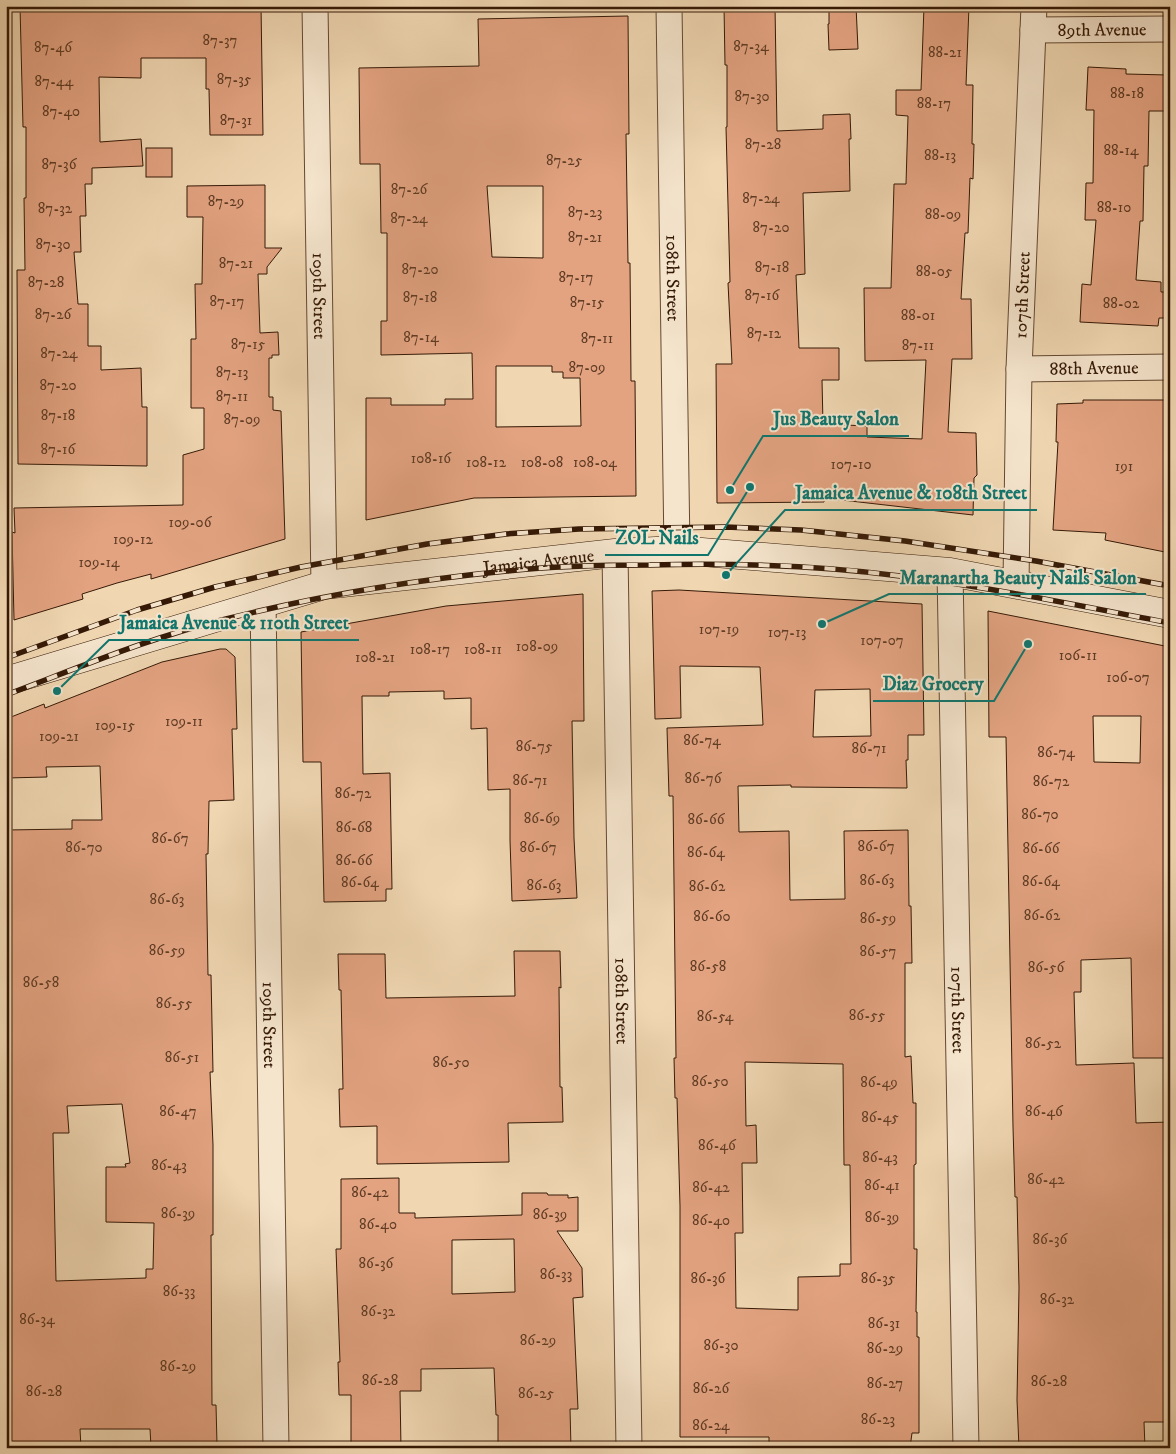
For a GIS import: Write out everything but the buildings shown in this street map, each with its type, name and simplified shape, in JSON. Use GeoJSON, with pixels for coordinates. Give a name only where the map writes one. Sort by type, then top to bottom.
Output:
{"type":"FeatureCollection","features":[{"type":"Feature","properties":{"kind":"main road","name":"Jamaica Avenue"},"geometry":{"type":"LineString","coordinates":[[6,681],[324,585],[615,554],[677,550],[950,572],[1170,614]]}},
{"type":"Feature","properties":{"kind":"street","name":"109th Street"},"geometry":{"type":"LineString","coordinates":[[315,6],[324,585]]}},
{"type":"Feature","properties":{"kind":"street","name":"108th Street"},"geometry":{"type":"LineString","coordinates":[[669,6],[677,550]]}},
{"type":"Feature","properties":{"kind":"street","name":"89th Avenue"},"geometry":{"type":"LineString","coordinates":[[1033,18],[1170,29]]}},
{"type":"Feature","properties":{"kind":"street","name":"107th Street"},"geometry":{"type":"LineString","coordinates":[[1016,584],[1019,369],[1033,18]]}},
{"type":"Feature","properties":{"kind":"street","name":"88th Avenue"},"geometry":{"type":"LineString","coordinates":[[1019,369],[1170,367]]}},
{"type":"Feature","properties":{"kind":"street","name":"108th Street"},"geometry":{"type":"LineString","coordinates":[[615,554],[629,1448]]}},
{"type":"Feature","properties":{"kind":"street","name":"107th Street"},"geometry":{"type":"LineString","coordinates":[[950,572],[966,1448]]}},
{"type":"Feature","properties":{"kind":"street","name":"109th Street"},"geometry":{"type":"LineString","coordinates":[[263,604],[276,1448]]}},
{"type":"Feature","properties":{"kind":"railway"},"geometry":{"type":"LineString","coordinates":[[6,658],[137,610],[215,587],[301,567],[427,544],[506,534],[579,529],[725,527],[801,530],[905,541],[1036,561],[1170,586]]}},
{"type":"Feature","properties":{"kind":"railway"},"geometry":{"type":"LineString","coordinates":[[6,695],[142,644],[198,626],[260,611],[330,596],[401,584],[543,568],[713,564],[838,569],[968,586],[1170,623]]}},
{"type":"Feature","properties":{"kind":"place","name":"ZOL Nails"},"geometry":{"type":"Point","coordinates":[750,487]}},
{"type":"Feature","properties":{"kind":"place","name":"Jus Beauty Salon"},"geometry":{"type":"Point","coordinates":[730,490]}},
{"type":"Feature","properties":{"kind":"place","name":"Jamaica Avenue & 108th Street"},"geometry":{"type":"Point","coordinates":[726,575]}},
{"type":"Feature","properties":{"kind":"place","name":"Maranartha Beauty Nails Salon"},"geometry":{"type":"Point","coordinates":[822,624]}},
{"type":"Feature","properties":{"kind":"place","name":"Diaz Grocery"},"geometry":{"type":"Point","coordinates":[1028,644]}},
{"type":"Feature","properties":{"kind":"place","name":"Jamaica Avenue & 110th Street"},"geometry":{"type":"Point","coordinates":[57,691]}}]}
